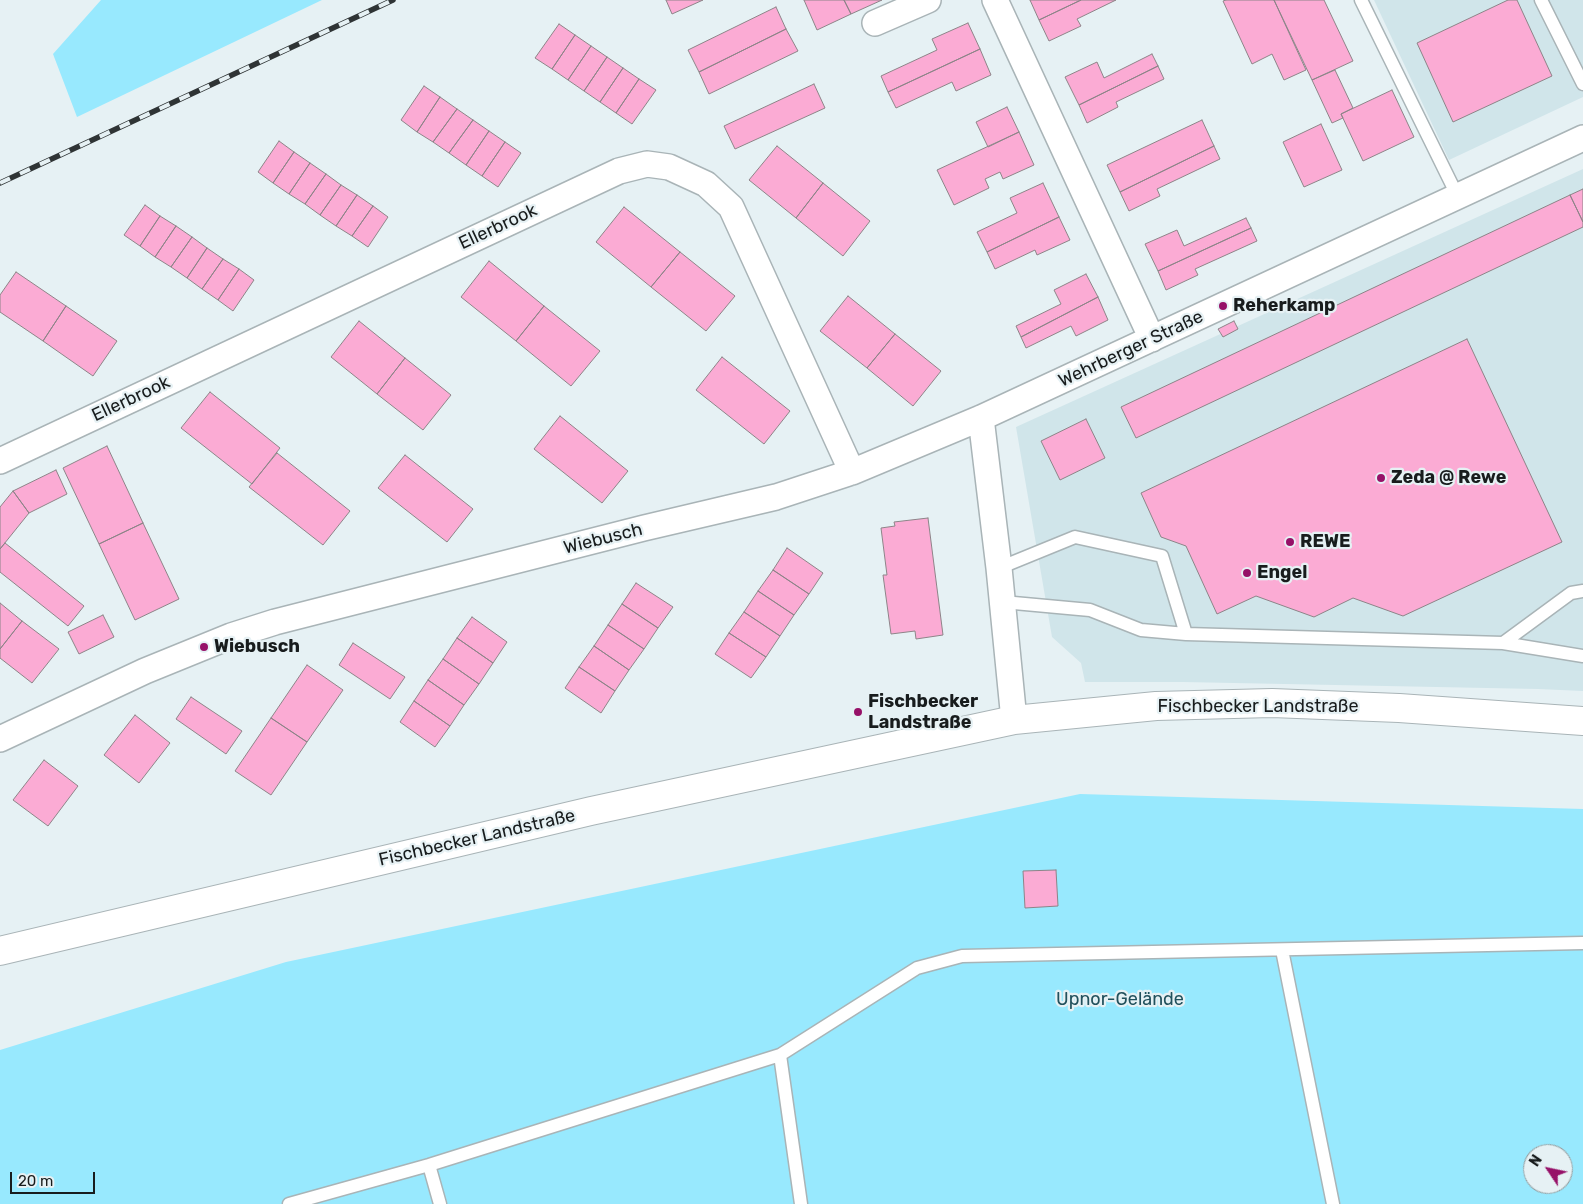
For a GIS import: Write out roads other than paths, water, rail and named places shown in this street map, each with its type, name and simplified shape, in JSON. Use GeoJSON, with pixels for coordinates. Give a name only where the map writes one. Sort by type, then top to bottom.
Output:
{"type":"FeatureCollection","features":[{"type":"Feature","properties":{"kind":"main road","name":"Fischbecker Landstraße"},"geometry":{"type":"LineString","coordinates":[[0,951],[590,812],[1014,720],[1156,706],[1272,703],[1399,708],[1583,721]]}},
{"type":"Feature","properties":{"kind":"street"},"geometry":{"type":"LineString","coordinates":[[875,23],[928,0]]}},
{"type":"Feature","properties":{"kind":"street"},"geometry":{"type":"LineString","coordinates":[[995,0],[1152,338]]}},
{"type":"Feature","properties":{"kind":"street","name":"Wehrberger Straße"},"geometry":{"type":"LineString","coordinates":[[981,418],[1583,138]]}},
{"type":"Feature","properties":{"kind":"street","name":"Ellerbrook"},"geometry":{"type":"LineString","coordinates":[[0,461],[619,171],[647,164],[669,167],[706,184],[731,208],[852,472]]}},
{"type":"Feature","properties":{"kind":"street"},"geometry":{"type":"LineString","coordinates":[[981,418],[1003,602],[1014,720]]}},
{"type":"Feature","properties":{"kind":"street","name":"Wiebusch"},"geometry":{"type":"LineString","coordinates":[[0,739],[145,671],[231,636],[275,622],[644,528],[776,497],[852,472],[981,418]]}},
{"type":"Feature","properties":{"kind":"lane"},"geometry":{"type":"LineString","coordinates":[[1361,0],[1458,197]]}},
{"type":"Feature","properties":{"kind":"lane"},"geometry":{"type":"LineString","coordinates":[[1541,0],[1583,84]]}},
{"type":"Feature","properties":{"kind":"lane"},"geometry":{"type":"LineString","coordinates":[[999,568],[1075,537],[1162,556],[1186,634]]}},
{"type":"Feature","properties":{"kind":"lane"},"geometry":{"type":"LineString","coordinates":[[1503,643],[1571,593],[1583,591]]}},
{"type":"Feature","properties":{"kind":"lane"},"geometry":{"type":"LineString","coordinates":[[1003,602],[1090,610],[1141,630],[1186,634],[1503,643],[1583,656]]}},
{"type":"Feature","properties":{"kind":"lane"},"geometry":{"type":"LineString","coordinates":[[289,1204],[429,1165],[780,1055],[917,968],[962,956],[1583,943]]}},
{"type":"Feature","properties":{"kind":"lane"},"geometry":{"type":"LineString","coordinates":[[1282,950],[1333,1204]]}},
{"type":"Feature","properties":{"kind":"lane"},"geometry":{"type":"LineString","coordinates":[[780,1055],[801,1204]]}},
{"type":"Feature","properties":{"kind":"lane"},"geometry":{"type":"LineString","coordinates":[[429,1165],[440,1204]]}},
{"type":"Feature","properties":{"kind":"railway"},"geometry":{"type":"LineString","coordinates":[[0,183],[393,0]]}},
{"type":"Feature","properties":{"kind":"place","name":"Reherkamp"},"geometry":{"type":"Point","coordinates":[1223,306]}},
{"type":"Feature","properties":{"kind":"place","name":"Zeda @ Rewe"},"geometry":{"type":"Point","coordinates":[1381,478]}},
{"type":"Feature","properties":{"kind":"place","name":"REWE"},"geometry":{"type":"Point","coordinates":[1290,542]}},
{"type":"Feature","properties":{"kind":"place","name":"Engel"},"geometry":{"type":"Point","coordinates":[1247,573]}},
{"type":"Feature","properties":{"kind":"place","name":"Wiebusch"},"geometry":{"type":"Point","coordinates":[204,647]}},
{"type":"Feature","properties":{"kind":"place","name":"Fischbecker Landstraße"},"geometry":{"type":"Point","coordinates":[858,712]}},
{"type":"Feature","properties":{"kind":"park label","name":"Upnor-Gelände"},"geometry":{"type":"Point","coordinates":[1120,1000]}}]}
